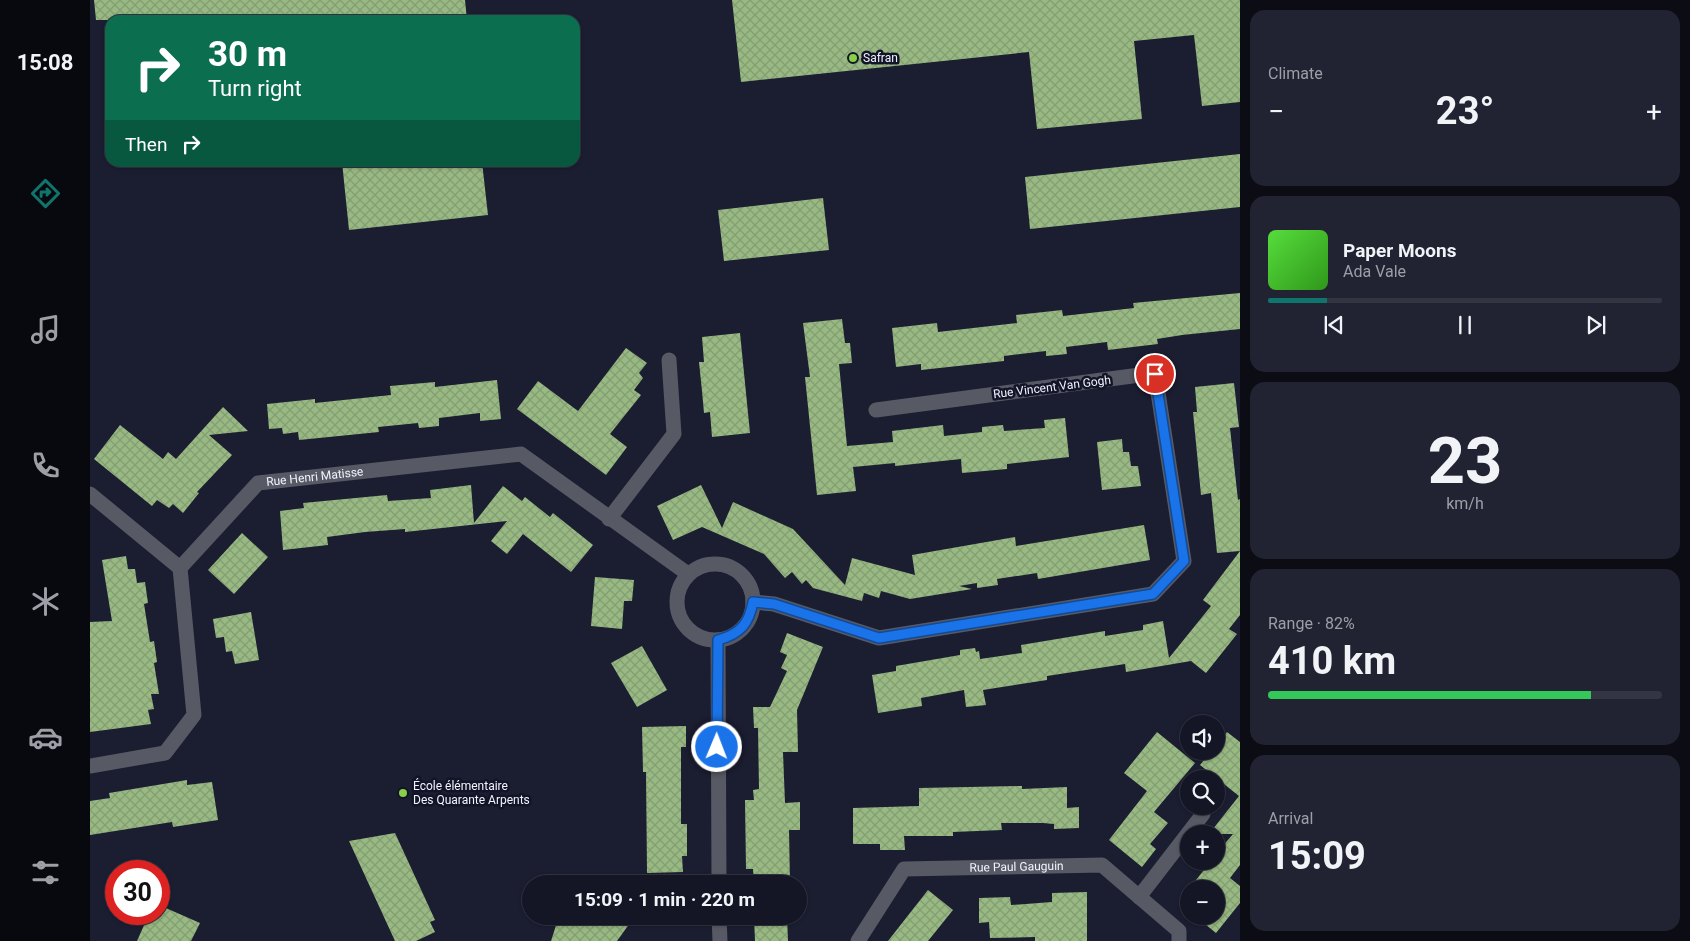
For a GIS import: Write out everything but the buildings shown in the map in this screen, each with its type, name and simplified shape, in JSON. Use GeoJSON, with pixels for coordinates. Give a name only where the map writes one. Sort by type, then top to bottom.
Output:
{"type":"FeatureCollection","features":[{"type":"Feature","properties":{"kind":"street"},"geometry":{"type":"LineString","coordinates":[[610,519],[674,434],[669,360]]}},
{"type":"Feature","properties":{"kind":"street","name":"Rue Vincent Van Gogh"},"geometry":{"type":"LineString","coordinates":[[753,602],[774,604],[879,638],[1153,594],[1184,561],[1155,374],[876,410]]}},
{"type":"Feature","properties":{"kind":"street","name":"Rue Henri Matisse"},"geometry":{"type":"LineString","coordinates":[[180,568],[258,483],[521,454],[688,574]]}},
{"type":"Feature","properties":{"kind":"street"},"geometry":{"type":"LineString","coordinates":[[90,494],[180,568],[194,715],[164,753],[90,766]]}},
{"type":"Feature","properties":{"kind":"street"},"geometry":{"type":"LineString","coordinates":[[715,563],[730,566],[742,574],[751,587],[753,602],[751,616],[743,628],[732,636],[718,640],[704,638],[692,632],[682,622],[678,610],[677,597],[680,585],[688,574],[701,566],[715,563]]}},
{"type":"Feature","properties":{"kind":"street"},"geometry":{"type":"LineString","coordinates":[[718,640],[719,875]]}},
{"type":"Feature","properties":{"kind":"street"},"geometry":{"type":"LineString","coordinates":[[1139,896],[1202,815]]}},
{"type":"Feature","properties":{"kind":"street","name":"Rue Paul Gauguin"},"geometry":{"type":"LineString","coordinates":[[858,941],[904,869],[1102,865],[1179,931],[1179,941]]}},
{"type":"Feature","properties":{"kind":"street"},"geometry":{"type":"LineString","coordinates":[[719,925],[720,941]]}},
{"type":"Feature","properties":{"kind":"place","name":"Safran"},"geometry":{"type":"Point","coordinates":[853,58]}},
{"type":"Feature","properties":{"kind":"place","name":"École élémentaire Des Quarante Arpents"},"geometry":{"type":"Point","coordinates":[403,793]}},
{"type":"Feature","properties":{"kind":"route"},"geometry":{"type":"LineString","coordinates":[[717,747],[718,640],[732,636],[743,628],[751,616],[753,602],[774,604],[879,638],[1153,594],[1184,561],[1155,374]]}}]}
